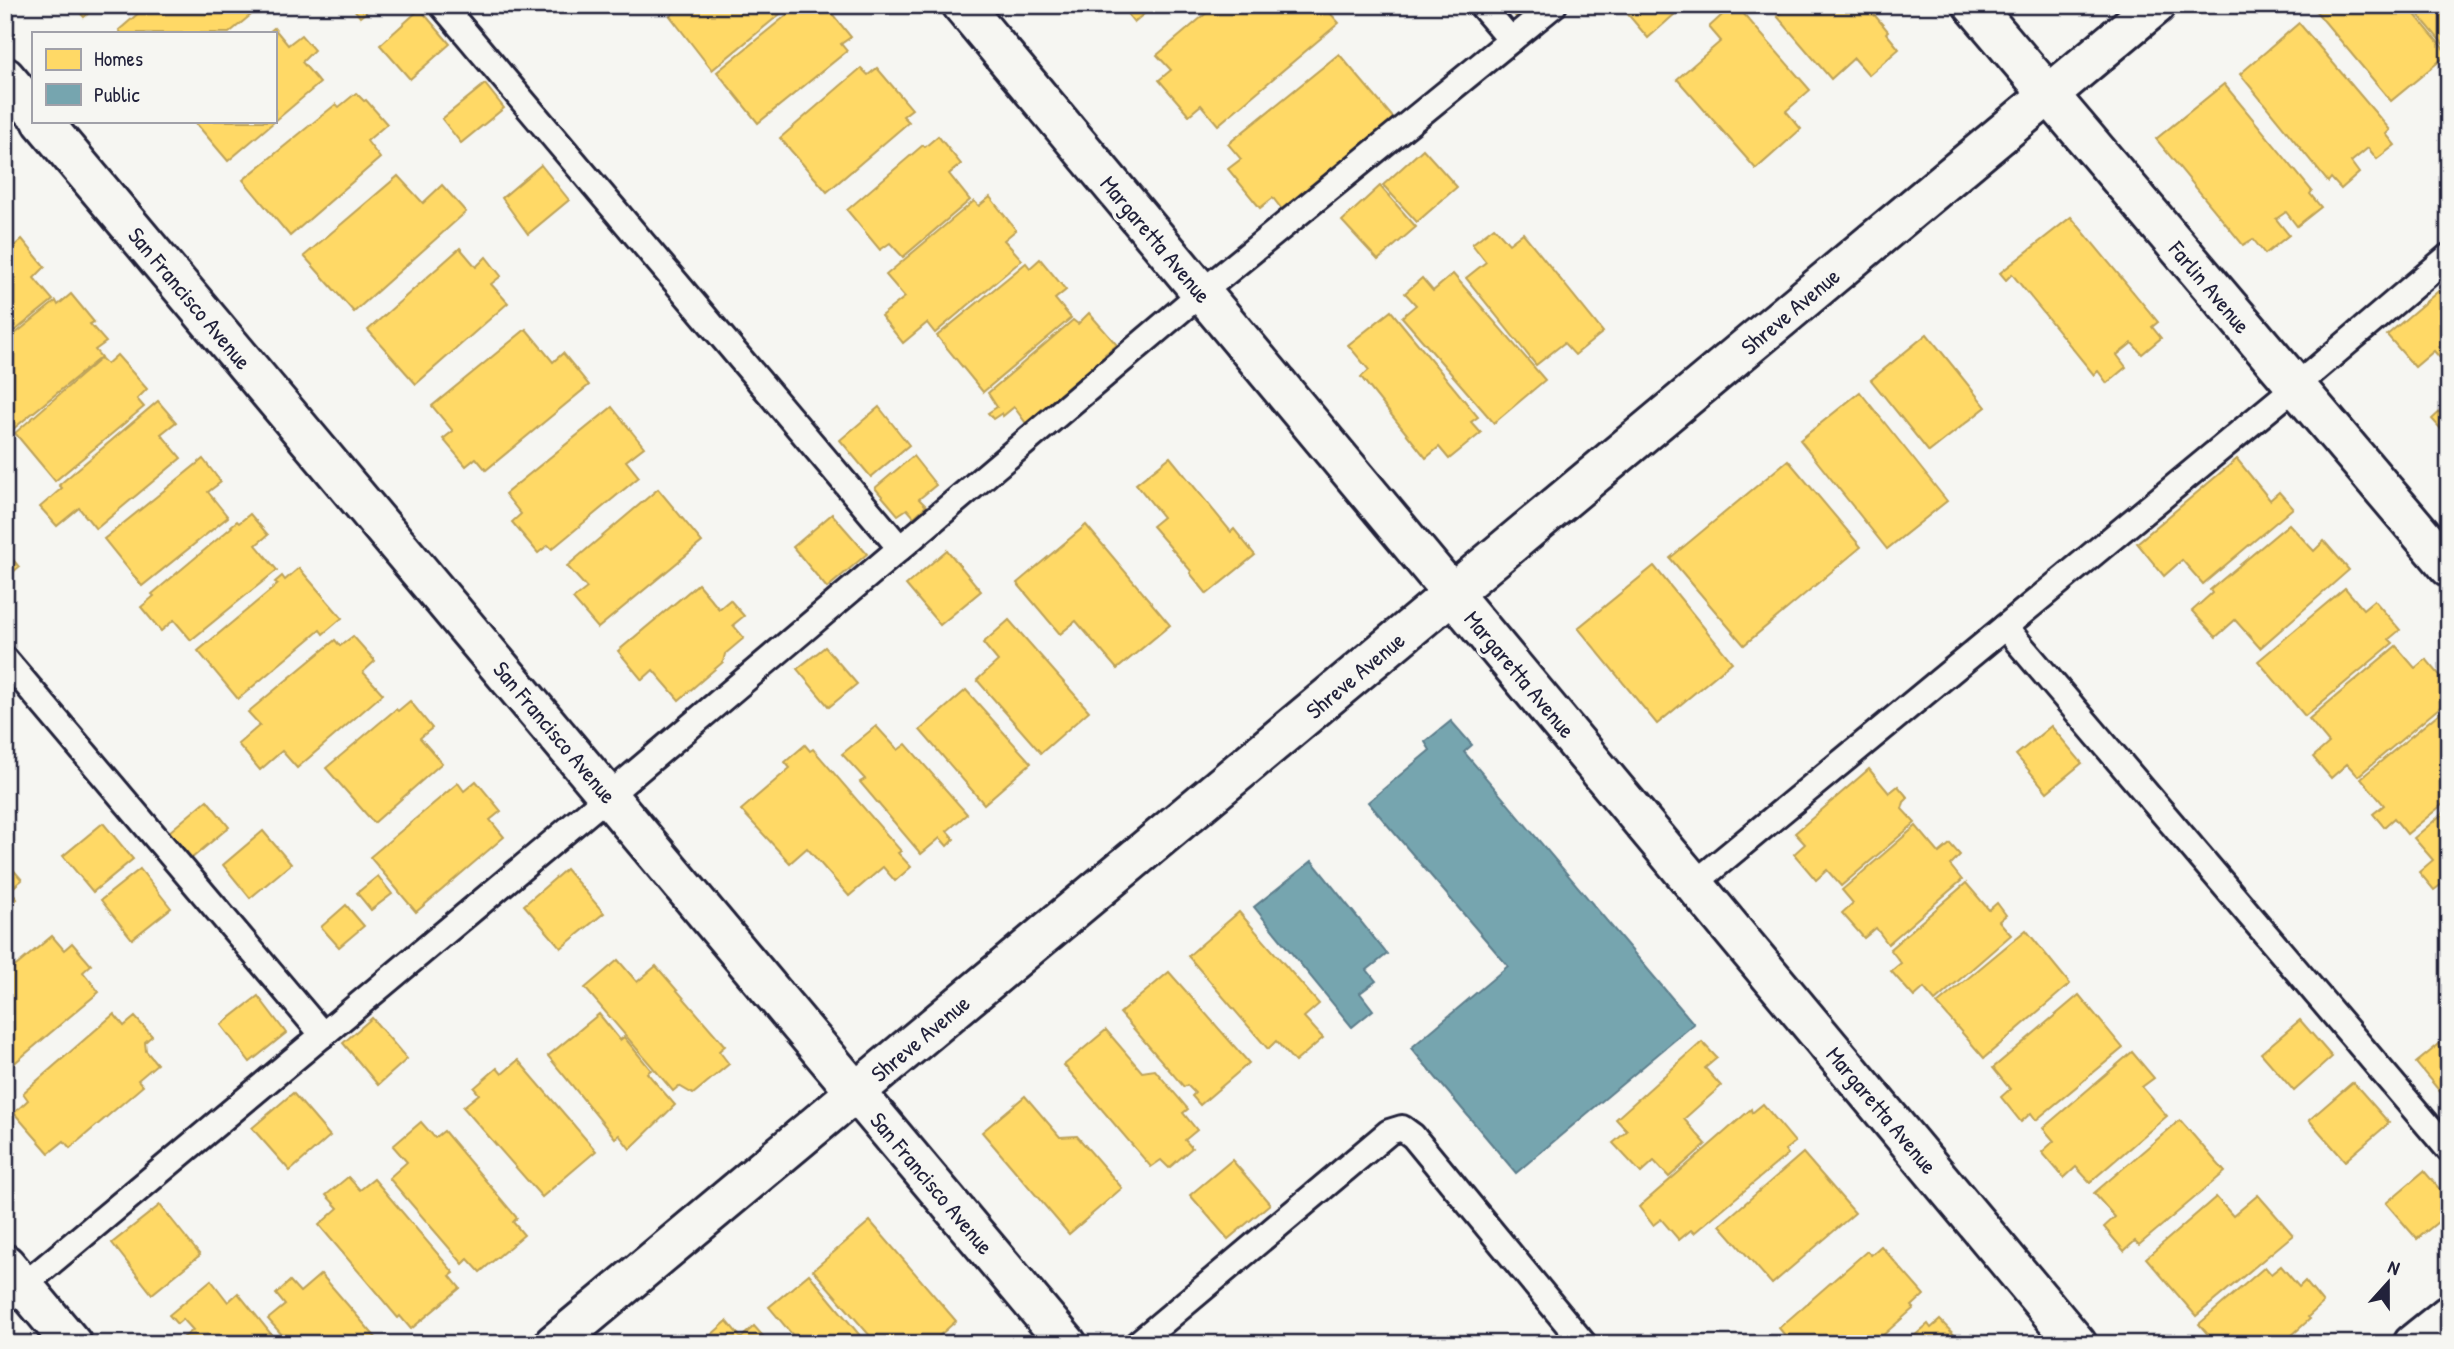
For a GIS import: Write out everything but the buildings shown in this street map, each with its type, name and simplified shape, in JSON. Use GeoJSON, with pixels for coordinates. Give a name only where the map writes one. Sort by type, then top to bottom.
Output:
{"type":"FeatureCollection","features":[{"type":"Feature","properties":{"kind":"street","name":"Margaretta Avenue"},"geometry":{"type":"LineString","coordinates":[[962,5],[2077,1344]]}},
{"type":"Feature","properties":{"kind":"street","name":"Farlin Avenue"},"geometry":{"type":"LineString","coordinates":[[1973,5],[2449,567]]}},
{"type":"Feature","properties":{"kind":"street","name":"Shreve Avenue"},"geometry":{"type":"LineString","coordinates":[[554,1344],[2155,5]]}},
{"type":"Feature","properties":{"kind":"street"},"geometry":{"type":"LineString","coordinates":[[5,77],[32,109]]}},
{"type":"Feature","properties":{"kind":"street","name":"San Francisco Avenue"},"geometry":{"type":"LineString","coordinates":[[43,122],[1068,1344]]}},
{"type":"Feature","properties":{"kind":"street"},"geometry":{"type":"LineString","coordinates":[[11,1283],[72,1344]]}},
{"type":"Feature","properties":{"kind":"street"},"geometry":{"type":"LineString","coordinates":[[2413,1344],[2449,1315]]}},
{"type":"Feature","properties":{"kind":"lane"},"geometry":{"type":"LineString","coordinates":[[442,5],[900,548]]}},
{"type":"Feature","properties":{"kind":"lane"},"geometry":{"type":"LineString","coordinates":[[1481,5],[1511,40]]}},
{"type":"Feature","properties":{"kind":"lane"},"geometry":{"type":"LineString","coordinates":[[11,1283],[323,1035],[1201,293],[1554,5]]}},
{"type":"Feature","properties":{"kind":"lane"},"geometry":{"type":"LineString","coordinates":[[1694,884],[2449,257]]}},
{"type":"Feature","properties":{"kind":"lane"},"geometry":{"type":"LineString","coordinates":[[2005,627],[2449,1150]]}},
{"type":"Feature","properties":{"kind":"lane"},"geometry":{"type":"LineString","coordinates":[[5,659],[323,1035]]}},
{"type":"Feature","properties":{"kind":"lane"},"geometry":{"type":"LineString","coordinates":[[1137,1344],[1389,1132],[1402,1128],[1413,1136],[1584,1344]]}}]}
